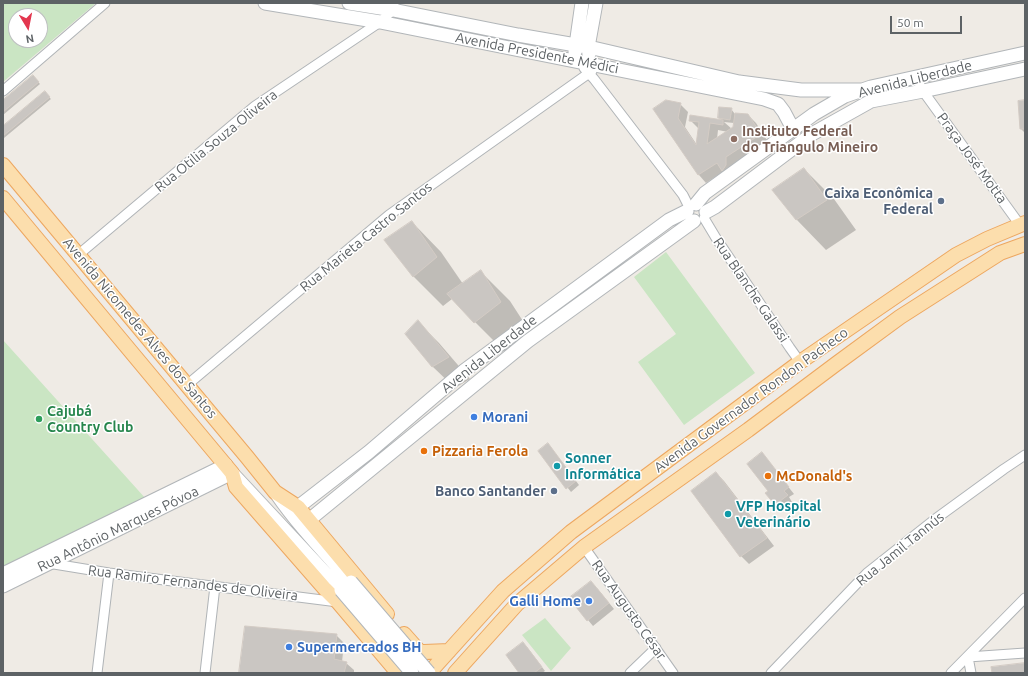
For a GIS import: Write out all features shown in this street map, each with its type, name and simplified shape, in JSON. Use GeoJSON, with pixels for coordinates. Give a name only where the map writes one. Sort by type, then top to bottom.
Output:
{"type":"FeatureCollection","features":[{"type":"Feature","properties":{"kind":"main road","name":"Avenida Presidente Médici"},"geometry":{"type":"LineString","coordinates":[[265,3],[380,22],[589,70],[764,99],[778,104],[793,129]]}},
{"type":"Feature","properties":{"kind":"main road","name":"Avenida Presidente Médici"},"geometry":{"type":"LineString","coordinates":[[349,3],[393,6],[518,36],[581,46],[667,64],[738,82],[801,90],[863,90]]}},
{"type":"Feature","properties":{"kind":"main road"},"geometry":{"type":"LineString","coordinates":[[582,3],[581,46],[589,70]]}},
{"type":"Feature","properties":{"kind":"main road"},"geometry":{"type":"LineString","coordinates":[[581,46],[596,3]]}},
{"type":"Feature","properties":{"kind":"main road","name":"Avenida Liberdade"},"geometry":{"type":"LineString","coordinates":[[309,520],[528,340],[696,212],[705,193],[814,114],[845,96],[871,87],[1025,53]]}},
{"type":"Feature","properties":{"kind":"main road","name":"Avenida Liberdade"},"geometry":{"type":"LineString","coordinates":[[298,507],[369,452],[465,370],[669,220],[715,207],[812,134],[871,101],[1025,69]]}},
{"type":"Feature","properties":{"kind":"main road","name":"Avenida Nicomedes Alves dos Santos"},"geometry":{"type":"LineString","coordinates":[[3,165],[248,457],[288,511],[306,532],[376,647],[398,673]]}},
{"type":"Feature","properties":{"kind":"main road","name":"Avenida Nicomedes Alves dos Santos"},"geometry":{"type":"LineString","coordinates":[[3,198],[229,469],[236,487],[325,589],[343,591],[429,673]]}},
{"type":"Feature","properties":{"kind":"main road","name":"Avenida Governador Rondon Pacheco"},"geometry":{"type":"LineString","coordinates":[[429,673],[503,591],[571,532],[800,362],[956,255],[987,238],[1023,224]]}},
{"type":"Feature","properties":{"kind":"main road","name":"Avenida Governador Rondon Pacheco"},"geometry":{"type":"LineString","coordinates":[[455,673],[517,604],[584,547],[748,430],[900,317],[1000,253],[1025,244]]}},
{"type":"Feature","properties":{"kind":"main road"},"geometry":{"type":"LineString","coordinates":[[439,393],[449,405]]}},
{"type":"Feature","properties":{"kind":"main road","name":"Rua Antônio Marques Póvoa"},"geometry":{"type":"LineString","coordinates":[[3,574],[229,469]]}},
{"type":"Feature","properties":{"kind":"main road","name":"Rua Antônio Marques Póvoa"},"geometry":{"type":"LineString","coordinates":[[3,586],[229,469]]}},
{"type":"Feature","properties":{"kind":"main road","name":"Avenida Nicomedes Alves dos Santos"},"geometry":{"type":"LineString","coordinates":[[275,492],[298,507],[419,651],[449,651]]}},
{"type":"Feature","properties":{"kind":"main road"},"geometry":{"type":"LineString","coordinates":[[48,564],[50,559],[55,555],[57,548]]}},
{"type":"Feature","properties":{"kind":"main road","name":"Avenida Nicomedes Alves dos Santos"},"geometry":{"type":"LineString","coordinates":[[343,591],[412,673]]}},
{"type":"Feature","properties":{"kind":"main road"},"geometry":{"type":"LineString","coordinates":[[376,647],[388,651],[396,649],[399,643],[399,629]]}},
{"type":"Feature","properties":{"kind":"street"},"geometry":{"type":"LineString","coordinates":[[3,91],[105,3]]}},
{"type":"Feature","properties":{"kind":"street","name":"Rua Otilia Souza Oliveira"},"geometry":{"type":"LineString","coordinates":[[78,255],[255,106],[380,22],[393,6]]}},
{"type":"Feature","properties":{"kind":"street","name":"Rua Blanche Galassi"},"geometry":{"type":"LineString","coordinates":[[589,70],[716,238],[800,362]]}},
{"type":"Feature","properties":{"kind":"street","name":"Rua Marieta Castro Santos"},"geometry":{"type":"LineString","coordinates":[[187,385],[389,215],[589,70]]}},
{"type":"Feature","properties":{"kind":"street","name":"Praça José Motta"},"geometry":{"type":"LineString","coordinates":[[916,77],[923,91],[1023,224]]}},
{"type":"Feature","properties":{"kind":"street","name":"Rua Jamil Tannús"},"geometry":{"type":"LineString","coordinates":[[770,673],[867,573],[934,520],[1025,455]]}},
{"type":"Feature","properties":{"kind":"street","name":"Rua Augusto César"},"geometry":{"type":"LineString","coordinates":[[584,547],[673,673]]}},
{"type":"Feature","properties":{"kind":"street","name":"Rua Ramiro Fernandes de Oliveira"},"geometry":{"type":"LineString","coordinates":[[48,564],[215,586],[343,591]]}},
{"type":"Feature","properties":{"kind":"street"},"geometry":{"type":"LineString","coordinates":[[97,673],[109,573]]}},
{"type":"Feature","properties":{"kind":"street"},"geometry":{"type":"LineString","coordinates":[[205,673],[215,586]]}},
{"type":"Feature","properties":{"kind":"street"},"geometry":{"type":"LineString","coordinates":[[951,673],[1025,598]]}},
{"type":"Feature","properties":{"kind":"street"},"geometry":{"type":"LineString","coordinates":[[630,673],[656,648]]}},
{"type":"Feature","properties":{"kind":"street"},"geometry":{"type":"LineString","coordinates":[[968,657],[1025,652]]}},
{"type":"Feature","properties":{"kind":"street"},"geometry":{"type":"LineString","coordinates":[[968,657],[971,673]]}},
{"type":"Feature","properties":{"kind":"green space"},"geometry":{"type":"Polygon","coordinates":[[[3,3],[96,3],[48,44],[48,8],[8,8],[8,48],[43,48],[3,82],[3,3]]]}},
{"type":"Feature","properties":{"kind":"green space"},"geometry":{"type":"Polygon","coordinates":[[[666,252],[755,373],[684,425],[638,362],[676,334],[634,277],[666,252]]]}},
{"type":"Feature","properties":{"kind":"green space","name":"Cajubá Country Club"},"geometry":{"type":"Polygon","coordinates":[[[3,340],[146,499],[3,569],[3,340]]]}},
{"type":"Feature","properties":{"kind":"green space"},"geometry":{"type":"Polygon","coordinates":[[[545,618],[571,648],[551,671],[522,635],[545,618]]]}},
{"type":"Feature","properties":{"kind":"building"},"geometry":{"type":"Polygon","coordinates":[[[33,75],[39,82],[3,112],[3,100],[33,75]]]}},
{"type":"Feature","properties":{"kind":"building"},"geometry":{"type":"Polygon","coordinates":[[[45,91],[50,97],[3,136],[3,126],[45,91]]]}},
{"type":"Feature","properties":{"kind":"building","name":"Instituto Federal do Triangulo Mineiro"},"geometry":{"type":"Polygon","coordinates":[[[666,100],[681,103],[678,118],[696,145],[699,122],[689,121],[690,115],[723,120],[723,125],[710,123],[707,144],[733,127],[735,113],[748,114],[761,134],[726,157],[726,165],[722,171],[717,163],[698,175],[653,109],[666,100]]]}},
{"type":"Feature","properties":{"kind":"building"},"geometry":{"type":"Polygon","coordinates":[[[1025,100],[1025,129],[1020,129],[1018,101],[1025,100]]]}},
{"type":"Feature","properties":{"kind":"building"},"geometry":{"type":"Polygon","coordinates":[[[719,107],[732,108],[730,120],[718,118],[719,107]]]}},
{"type":"Feature","properties":{"kind":"building"},"geometry":{"type":"Polygon","coordinates":[[[804,168],[827,200],[796,220],[772,190],[804,168]]]}},
{"type":"Feature","properties":{"kind":"building"},"geometry":{"type":"Polygon","coordinates":[[[412,221],[437,257],[413,277],[384,240],[412,221]]]}},
{"type":"Feature","properties":{"kind":"building"},"geometry":{"type":"Polygon","coordinates":[[[481,270],[501,302],[474,323],[447,294],[481,270]]]}},
{"type":"Feature","properties":{"kind":"building"},"geometry":{"type":"Polygon","coordinates":[[[418,320],[449,357],[432,367],[405,334],[418,320]]]}},
{"type":"Feature","properties":{"kind":"building","name":"Sonner Informática"},"geometry":{"type":"Polygon","coordinates":[[[548,443],[576,481],[566,489],[538,451],[548,443]]]}},
{"type":"Feature","properties":{"kind":"building","name":"McDonald's"},"geometry":{"type":"Polygon","coordinates":[[[762,452],[789,487],[784,491],[788,495],[775,505],[765,493],[768,491],[747,464],[762,452]]]}},
{"type":"Feature","properties":{"kind":"building","name":"VFP Hospital Veterinário"},"geometry":{"type":"Polygon","coordinates":[[[716,472],[767,538],[740,557],[691,491],[716,472]]]}},
{"type":"Feature","properties":{"kind":"building","name":"Galli Home"},"geometry":{"type":"Polygon","coordinates":[[[591,581],[609,603],[587,621],[569,598],[591,581]]]}},
{"type":"Feature","properties":{"kind":"building","name":"Supermercados BH"},"geometry":{"type":"Polygon","coordinates":[[[245,626],[337,634],[334,659],[347,662],[344,673],[239,673],[245,626]]]}},
{"type":"Feature","properties":{"kind":"building"},"geometry":{"type":"Polygon","coordinates":[[[523,642],[542,667],[534,673],[519,673],[506,655],[523,642]]]}},
{"type":"Feature","properties":{"kind":"building"},"geometry":{"type":"Polygon","coordinates":[[[1025,663],[1025,673],[992,673],[991,667],[1025,663]]]}},
{"type":"Feature","properties":{"kind":"place","name":"Instituto Federal do Triangulo Mineiro"},"geometry":{"type":"Point","coordinates":[734,139]}},
{"type":"Feature","properties":{"kind":"place","name":"Caixa Econômica Federal"},"geometry":{"type":"Point","coordinates":[941,201]}},
{"type":"Feature","properties":{"kind":"place","name":"Morani"},"geometry":{"type":"Point","coordinates":[474,417]}},
{"type":"Feature","properties":{"kind":"place","name":"Cajubá Country Club"},"geometry":{"type":"Point","coordinates":[39,419]}},
{"type":"Feature","properties":{"kind":"place","name":"Pizzaria Ferola"},"geometry":{"type":"Point","coordinates":[424,451]}},
{"type":"Feature","properties":{"kind":"place","name":"Sonner Informática"},"geometry":{"type":"Point","coordinates":[557,466]}},
{"type":"Feature","properties":{"kind":"place","name":"McDonald's"},"geometry":{"type":"Point","coordinates":[768,476]}},
{"type":"Feature","properties":{"kind":"place","name":"Banco Santander"},"geometry":{"type":"Point","coordinates":[554,491]}},
{"type":"Feature","properties":{"kind":"place","name":"VFP Hospital Veterinário"},"geometry":{"type":"Point","coordinates":[728,514]}},
{"type":"Feature","properties":{"kind":"place","name":"Galli Home"},"geometry":{"type":"Point","coordinates":[589,601]}},
{"type":"Feature","properties":{"kind":"place","name":"Supermercados BH"},"geometry":{"type":"Point","coordinates":[289,647]}}]}
